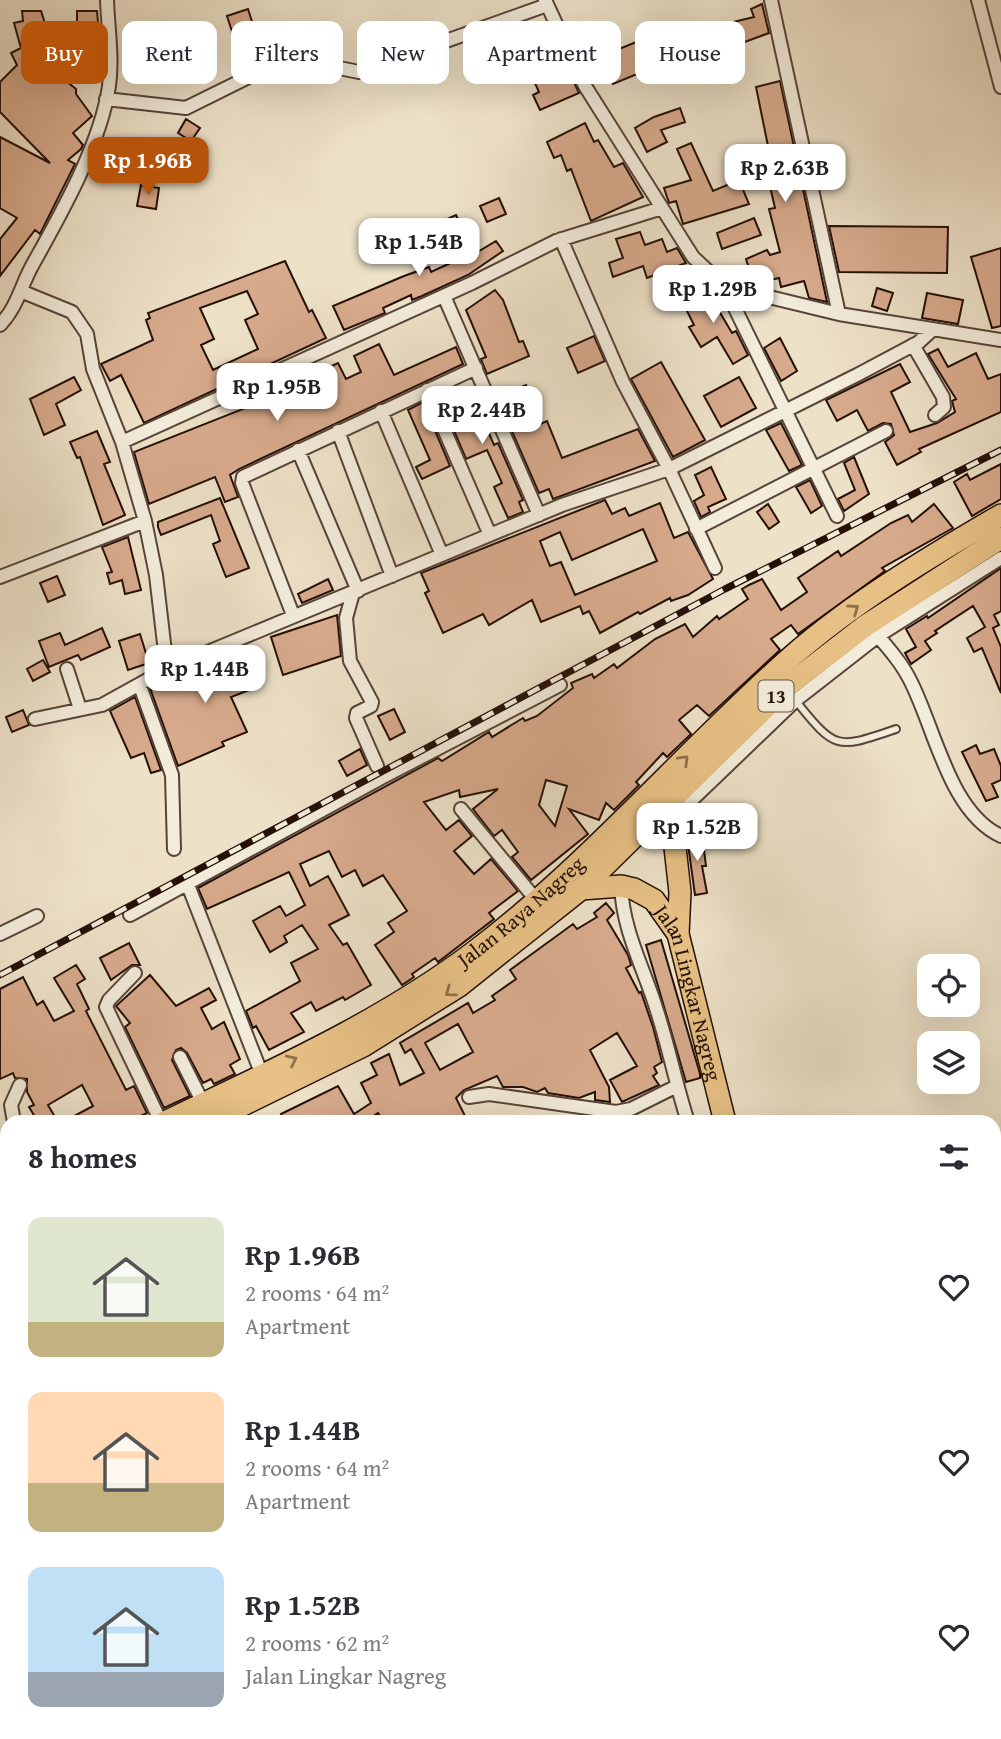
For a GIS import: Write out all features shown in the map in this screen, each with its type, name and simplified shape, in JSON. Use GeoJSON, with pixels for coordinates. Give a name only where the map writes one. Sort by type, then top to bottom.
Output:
{"type":"FeatureCollection","features":[{"type":"Feature","properties":{"kind":"highway","name":"Jalan Raya Nagreg"},"geometry":{"type":"LineString","coordinates":[[206,1113],[262,1075],[335,1040],[472,954],[537,901],[614,831],[793,656],[881,590],[1001,515]]}},
{"type":"Feature","properties":{"kind":"highway","name":"Jalan Raya Nagreg"},"geometry":{"type":"LineString","coordinates":[[206,1113],[330,1063],[430,1007],[580,889],[671,811],[754,717],[830,650],[1001,538]]}},
{"type":"Feature","properties":{"kind":"highway"},"geometry":{"type":"LineString","coordinates":[[671,811],[680,892],[678,934]]}},
{"type":"Feature","properties":{"kind":"highway","name":"Jalan Lingkar Nagreg"},"geometry":{"type":"LineString","coordinates":[[580,889],[621,886],[654,900],[678,934],[723,1115]]}},
{"type":"Feature","properties":{"kind":"street"},"geometry":{"type":"LineString","coordinates":[[0,324],[23,292],[27,274],[64,208],[106,99],[111,46],[107,0]]}},
{"type":"Feature","properties":{"kind":"street"},"geometry":{"type":"LineString","coordinates":[[771,0],[839,314]]}},
{"type":"Feature","properties":{"kind":"street"},"geometry":{"type":"LineString","coordinates":[[978,0],[1001,87]]}},
{"type":"Feature","properties":{"kind":"street"},"geometry":{"type":"LineString","coordinates":[[106,99],[186,108],[283,60],[300,60],[350,71],[368,70],[546,3],[585,86],[692,257],[724,286],[837,516]]}},
{"type":"Feature","properties":{"kind":"street"},"geometry":{"type":"LineString","coordinates":[[122,442],[444,296],[561,239],[662,208]]}},
{"type":"Feature","properties":{"kind":"street"},"geometry":{"type":"LineString","coordinates":[[561,239],[623,382],[668,468],[715,568]]}},
{"type":"Feature","properties":{"kind":"street"},"geometry":{"type":"LineString","coordinates":[[724,286],[839,314],[1001,340]]}},
{"type":"Feature","properties":{"kind":"street"},"geometry":{"type":"LineString","coordinates":[[23,292],[58,304],[80,321],[87,334],[93,369],[122,442],[145,521],[156,575],[167,669]]}},
{"type":"Feature","properties":{"kind":"street"},"geometry":{"type":"LineString","coordinates":[[444,296],[539,515]]}},
{"type":"Feature","properties":{"kind":"street"},"geometry":{"type":"LineString","coordinates":[[35,719],[102,705],[167,669],[293,615],[539,515],[668,468],[786,412],[912,345],[932,330]]}},
{"type":"Feature","properties":{"kind":"street"},"geometry":{"type":"LineString","coordinates":[[912,345],[943,397],[944,407],[935,415]]}},
{"type":"Feature","properties":{"kind":"street"},"geometry":{"type":"LineString","coordinates":[[293,615],[242,480],[246,474],[476,368]]}},
{"type":"Feature","properties":{"kind":"street"},"geometry":{"type":"LineString","coordinates":[[427,390],[490,535]]}},
{"type":"Feature","properties":{"kind":"street"},"geometry":{"type":"LineString","coordinates":[[381,411],[442,555]]}},
{"type":"Feature","properties":{"kind":"street"},"geometry":{"type":"LineString","coordinates":[[338,431],[392,576]]}},
{"type":"Feature","properties":{"kind":"street"},"geometry":{"type":"LineString","coordinates":[[696,529],[887,431]]}},
{"type":"Feature","properties":{"kind":"street"},"geometry":{"type":"LineString","coordinates":[[298,450],[355,592],[346,618],[350,661],[372,702],[371,706],[357,713],[356,718],[380,772]]}},
{"type":"Feature","properties":{"kind":"street"},"geometry":{"type":"LineString","coordinates":[[0,577],[145,521]]}},
{"type":"Feature","properties":{"kind":"street"},"geometry":{"type":"LineString","coordinates":[[671,811],[796,700],[878,636],[1001,558]]}},
{"type":"Feature","properties":{"kind":"street"},"geometry":{"type":"LineString","coordinates":[[878,636],[910,679],[931,732],[970,813],[987,830],[1001,836]]}},
{"type":"Feature","properties":{"kind":"street"},"geometry":{"type":"LineString","coordinates":[[67,669],[80,709]]}},
{"type":"Feature","properties":{"kind":"street"},"geometry":{"type":"LineString","coordinates":[[130,915],[380,772],[560,685]]}},
{"type":"Feature","properties":{"kind":"street"},"geometry":{"type":"LineString","coordinates":[[140,686],[172,775],[174,849]]}},
{"type":"Feature","properties":{"kind":"street"},"geometry":{"type":"LineString","coordinates":[[461,809],[537,901]]}},
{"type":"Feature","properties":{"kind":"street"},"geometry":{"type":"LineString","coordinates":[[185,884],[262,1075]]}},
{"type":"Feature","properties":{"kind":"street"},"geometry":{"type":"LineString","coordinates":[[621,886],[622,914],[628,936],[657,1010],[686,1115]]}},
{"type":"Feature","properties":{"kind":"street"},"geometry":{"type":"LineString","coordinates":[[0,934],[37,916]]}},
{"type":"Feature","properties":{"kind":"street"},"geometry":{"type":"LineString","coordinates":[[135,973],[109,1000],[107,1007],[160,1115]]}},
{"type":"Feature","properties":{"kind":"street"},"geometry":{"type":"LineString","coordinates":[[180,1057],[206,1113]]}},
{"type":"Feature","properties":{"kind":"street"},"geometry":{"type":"LineString","coordinates":[[13,1115],[11,1105],[20,1086]]}},
{"type":"Feature","properties":{"kind":"street"},"geometry":{"type":"LineString","coordinates":[[469,1097],[489,1094],[616,1112],[631,1110],[677,1086]]}},
{"type":"Feature","properties":{"kind":"lane"},"geometry":{"type":"LineString","coordinates":[[796,700],[830,740],[841,745],[896,729]]}},
{"type":"Feature","properties":{"kind":"building"},"geometry":{"type":"Polygon","coordinates":[[[762,4],[769,33],[745,42],[745,21],[737,21],[754,17],[751,9],[762,4]]]}},
{"type":"Feature","properties":{"kind":"building"},"geometry":{"type":"Polygon","coordinates":[[[248,9],[252,21],[231,21],[231,28],[227,16],[248,9]]]}},
{"type":"Feature","properties":{"kind":"building"},"geometry":{"type":"Polygon","coordinates":[[[22,11],[41,11],[44,21],[23,21],[22,11]]]}},
{"type":"Feature","properties":{"kind":"building"},"geometry":{"type":"Polygon","coordinates":[[[77,11],[97,11],[98,21],[77,21],[77,11]]]}},
{"type":"Feature","properties":{"kind":"building"},"geometry":{"type":"Polygon","coordinates":[[[21,21],[21,48],[14,23],[21,21]]]}},
{"type":"Feature","properties":{"kind":"building"},"geometry":{"type":"Polygon","coordinates":[[[635,42],[635,75],[621,81],[621,48],[635,42]]]}},
{"type":"Feature","properties":{"kind":"building"},"geometry":{"type":"Polygon","coordinates":[[[21,48],[21,84],[70,84],[76,89],[76,94],[92,116],[73,133],[83,145],[68,160],[75,164],[40,234],[35,230],[0,276],[0,239],[17,218],[0,208],[0,137],[50,163],[0,112],[0,82],[17,65],[11,53],[21,48]]]}},
{"type":"Feature","properties":{"kind":"building"},"geometry":{"type":"Polygon","coordinates":[[[780,81],[827,302],[809,298],[804,281],[781,287],[779,278],[754,284],[746,259],[767,250],[770,255],[780,252],[769,209],[775,208],[767,173],[760,174],[755,154],[769,151],[756,87],[780,81]]]}},
{"type":"Feature","properties":{"kind":"building"},"geometry":{"type":"Polygon","coordinates":[[[535,84],[575,84],[579,93],[540,110],[533,95],[539,92],[535,84]]]}},
{"type":"Feature","properties":{"kind":"building"},"geometry":{"type":"Polygon","coordinates":[[[680,108],[685,122],[661,130],[667,142],[647,152],[635,128],[654,117],[680,108]]]}},
{"type":"Feature","properties":{"kind":"building"},"geometry":{"type":"Polygon","coordinates":[[[186,119],[200,128],[191,141],[178,133],[186,119]]]}},
{"type":"Feature","properties":{"kind":"building"},"geometry":{"type":"Polygon","coordinates":[[[585,123],[594,142],[598,140],[614,167],[623,163],[643,197],[591,221],[571,169],[567,171],[561,155],[554,158],[547,142],[585,123]]]}},
{"type":"Feature","properties":{"kind":"building"},"geometry":{"type":"Polygon","coordinates":[[[691,143],[713,191],[739,180],[749,204],[683,224],[676,201],[669,203],[664,188],[691,180],[677,149],[691,143]]]}},
{"type":"Feature","properties":{"kind":"building"},"geometry":{"type":"Polygon","coordinates":[[[141,185],[159,188],[156,209],[137,206],[141,185]]]}},
{"type":"Feature","properties":{"kind":"building"},"geometry":{"type":"Polygon","coordinates":[[[499,198],[506,214],[487,222],[480,206],[499,198]]]}},
{"type":"Feature","properties":{"kind":"building"},"geometry":{"type":"Polygon","coordinates":[[[456,215],[474,254],[496,241],[503,251],[468,275],[412,300],[411,295],[383,308],[385,313],[344,330],[333,306],[404,276],[429,267],[431,272],[455,261],[436,224],[456,215]]]}},
{"type":"Feature","properties":{"kind":"building"},"geometry":{"type":"Polygon","coordinates":[[[754,218],[761,235],[722,249],[717,233],[754,218]]]}},
{"type":"Feature","properties":{"kind":"building"},"geometry":{"type":"Polygon","coordinates":[[[829,226],[948,227],[947,273],[839,272],[829,226]]]}},
{"type":"Feature","properties":{"kind":"building"},"geometry":{"type":"Polygon","coordinates":[[[640,232],[645,245],[662,239],[667,252],[677,248],[686,263],[647,278],[643,266],[613,277],[609,263],[623,258],[616,239],[640,232]]]}},
{"type":"Feature","properties":{"kind":"building"},"geometry":{"type":"Polygon","coordinates":[[[1001,248],[1001,326],[992,328],[971,257],[1001,248]]]}},
{"type":"Feature","properties":{"kind":"building"},"geometry":{"type":"Polygon","coordinates":[[[285,261],[309,312],[312,310],[326,338],[144,423],[121,375],[110,381],[101,364],[153,340],[146,320],[150,318],[148,313],[285,261]],[[247,291],[200,308],[214,339],[201,345],[213,370],[258,349],[245,320],[258,314],[247,291]]]}},
{"type":"Feature","properties":{"kind":"building"},"geometry":{"type":"Polygon","coordinates":[[[708,283],[713,292],[709,294],[732,333],[736,331],[748,355],[733,364],[717,337],[701,347],[689,327],[694,325],[685,307],[697,301],[692,290],[708,283]]]}},
{"type":"Feature","properties":{"kind":"building"},"geometry":{"type":"Polygon","coordinates":[[[877,288],[893,293],[887,311],[872,306],[877,288]]]}},
{"type":"Feature","properties":{"kind":"building"},"geometry":{"type":"Polygon","coordinates":[[[495,290],[503,300],[519,342],[523,341],[529,356],[487,374],[481,359],[486,357],[466,310],[495,290]]]}},
{"type":"Feature","properties":{"kind":"building"},"geometry":{"type":"Polygon","coordinates":[[[927,293],[963,300],[958,324],[922,318],[927,293]]]}},
{"type":"Feature","properties":{"kind":"building"},"geometry":{"type":"Polygon","coordinates":[[[594,336],[605,361],[578,373],[567,348],[594,336]]]}},
{"type":"Feature","properties":{"kind":"building"},"geometry":{"type":"Polygon","coordinates":[[[780,338],[797,371],[781,381],[764,348],[780,338]]]}},
{"type":"Feature","properties":{"kind":"building"},"geometry":{"type":"Polygon","coordinates":[[[379,344],[394,375],[456,347],[463,364],[239,469],[230,475],[238,497],[225,502],[215,477],[149,504],[134,452],[278,395],[277,391],[338,363],[346,379],[361,372],[354,356],[379,344]]]}},
{"type":"Feature","properties":{"kind":"building"},"geometry":{"type":"Polygon","coordinates":[[[938,349],[948,367],[976,353],[988,379],[1001,374],[1001,412],[919,449],[921,452],[897,465],[885,442],[894,435],[891,424],[883,423],[868,431],[857,410],[837,421],[826,400],[900,364],[910,382],[891,392],[910,432],[937,423],[955,412],[952,401],[956,399],[928,354],[938,349]]]}},
{"type":"Feature","properties":{"kind":"building"},"geometry":{"type":"Polygon","coordinates":[[[661,362],[705,440],[673,457],[631,379],[661,362]]]}},
{"type":"Feature","properties":{"kind":"building"},"geometry":{"type":"Polygon","coordinates":[[[74,377],[81,390],[56,404],[65,425],[44,435],[30,399],[74,377]]]}},
{"type":"Feature","properties":{"kind":"building"},"geometry":{"type":"Polygon","coordinates":[[[739,377],[756,408],[721,427],[704,396],[739,377]]]}},
{"type":"Feature","properties":{"kind":"building"},"geometry":{"type":"Polygon","coordinates":[[[526,385],[532,400],[528,401],[538,425],[547,421],[562,458],[638,429],[655,461],[553,499],[549,489],[539,493],[497,397],[526,385]]]}},
{"type":"Feature","properties":{"kind":"building"},"geometry":{"type":"Polygon","coordinates":[[[455,387],[464,408],[476,402],[477,406],[481,404],[488,419],[483,420],[494,445],[498,443],[523,500],[519,502],[523,512],[508,518],[494,487],[502,483],[487,450],[466,459],[439,395],[455,387]]]}},
{"type":"Feature","properties":{"kind":"building"},"geometry":{"type":"Polygon","coordinates":[[[423,402],[450,466],[422,479],[416,467],[430,460],[408,410],[423,402]]]}},
{"type":"Feature","properties":{"kind":"building"},"geometry":{"type":"Polygon","coordinates":[[[781,423],[802,465],[789,471],[766,430],[781,423]]]}},
{"type":"Feature","properties":{"kind":"building"},"geometry":{"type":"Polygon","coordinates":[[[97,431],[110,462],[104,464],[125,515],[103,525],[80,457],[77,458],[70,442],[97,431]]]}},
{"type":"Feature","properties":{"kind":"building"},"geometry":{"type":"Polygon","coordinates":[[[854,457],[869,494],[844,511],[838,499],[855,490],[844,463],[854,457]]]}},
{"type":"Feature","properties":{"kind":"building"},"geometry":{"type":"Polygon","coordinates":[[[1001,464],[1001,499],[972,516],[954,482],[967,474],[970,480],[1001,464]]]}},
{"type":"Feature","properties":{"kind":"building"},"geometry":{"type":"Polygon","coordinates":[[[711,467],[726,499],[708,507],[710,512],[701,517],[694,501],[704,495],[695,475],[711,467]]]}},
{"type":"Feature","properties":{"kind":"building"},"geometry":{"type":"Polygon","coordinates":[[[810,480],[822,506],[811,513],[796,487],[810,480]]]}},
{"type":"Feature","properties":{"kind":"building"},"geometry":{"type":"Polygon","coordinates":[[[220,498],[249,568],[226,577],[213,544],[220,541],[211,515],[161,535],[158,527],[158,522],[220,498]]]}},
{"type":"Feature","properties":{"kind":"building"},"geometry":{"type":"Polygon","coordinates":[[[605,500],[612,514],[625,508],[629,516],[660,503],[674,538],[688,532],[713,579],[688,595],[671,601],[670,598],[600,633],[589,611],[583,614],[580,606],[541,622],[532,600],[489,625],[483,614],[443,633],[425,593],[429,591],[421,573],[605,500]],[[643,529],[572,560],[560,532],[540,541],[550,566],[561,562],[575,595],[657,561],[643,529]]]}},
{"type":"Feature","properties":{"kind":"building"},"geometry":{"type":"Polygon","coordinates":[[[768,504],[779,522],[769,529],[757,512],[768,504]]]}},
{"type":"Feature","properties":{"kind":"building"},"geometry":{"type":"Polygon","coordinates":[[[934,504],[953,528],[882,568],[885,571],[798,634],[791,625],[771,639],[780,650],[709,716],[697,705],[679,720],[691,734],[667,757],[663,753],[636,782],[639,785],[614,810],[606,803],[599,820],[569,809],[588,834],[531,880],[512,857],[518,852],[502,830],[494,836],[473,809],[498,789],[460,797],[459,790],[424,802],[446,830],[459,820],[472,836],[454,851],[474,874],[491,859],[518,891],[489,913],[494,919],[438,962],[435,958],[412,974],[414,977],[402,985],[375,945],[394,932],[388,923],[407,911],[383,875],[363,886],[355,870],[342,877],[329,851],[300,864],[310,886],[328,876],[349,915],[329,925],[343,945],[347,943],[371,985],[345,1000],[343,997],[316,1011],[311,1002],[291,1013],[304,1032],[269,1050],[256,1026],[253,1028],[246,1011],[300,981],[291,963],[318,949],[302,925],[284,936],[287,942],[270,952],[253,921],[280,906],[286,916],[305,905],[289,872],[207,909],[198,888],[438,758],[442,761],[489,732],[492,737],[523,718],[525,721],[537,716],[573,688],[571,683],[592,674],[594,678],[614,664],[617,668],[655,639],[685,624],[693,637],[717,616],[719,619],[748,599],[742,589],[749,585],[762,579],[781,610],[807,592],[798,578],[838,551],[841,556],[908,515],[912,522],[934,504]],[[546,780],[539,805],[555,826],[567,786],[546,780]]]}},
{"type":"Feature","properties":{"kind":"building"},"geometry":{"type":"Polygon","coordinates":[[[128,537],[141,590],[125,594],[122,580],[110,584],[107,573],[112,572],[102,547],[128,537]]]}},
{"type":"Feature","properties":{"kind":"building"},"geometry":{"type":"Polygon","coordinates":[[[1001,568],[1001,611],[994,615],[999,625],[993,628],[1001,647],[1001,693],[982,648],[974,652],[967,638],[985,627],[973,606],[935,631],[937,633],[925,641],[931,650],[911,664],[905,653],[916,647],[906,629],[927,616],[928,618],[1001,568]]]}},
{"type":"Feature","properties":{"kind":"building"},"geometry":{"type":"Polygon","coordinates":[[[57,576],[65,595],[48,602],[40,583],[57,576]]]}},
{"type":"Feature","properties":{"kind":"building"},"geometry":{"type":"Polygon","coordinates":[[[328,579],[333,590],[302,603],[298,594],[328,579]]]}},
{"type":"Feature","properties":{"kind":"building"},"geometry":{"type":"Polygon","coordinates":[[[337,615],[341,656],[283,675],[271,637],[337,615]]]}},
{"type":"Feature","properties":{"kind":"building"},"geometry":{"type":"Polygon","coordinates":[[[102,628],[110,647],[81,660],[78,655],[49,667],[39,641],[60,633],[65,645],[102,628]]]}},
{"type":"Feature","properties":{"kind":"building"},"geometry":{"type":"Polygon","coordinates":[[[140,634],[149,663],[128,670],[119,641],[140,634]]]}},
{"type":"Feature","properties":{"kind":"building"},"geometry":{"type":"Polygon","coordinates":[[[248,648],[262,685],[231,697],[247,732],[222,742],[224,746],[178,766],[150,688],[216,658],[248,648]]]}},
{"type":"Feature","properties":{"kind":"building"},"geometry":{"type":"Polygon","coordinates":[[[43,660],[50,672],[33,681],[27,669],[43,660]]]}},
{"type":"Feature","properties":{"kind":"building"},"geometry":{"type":"Polygon","coordinates":[[[135,697],[161,770],[151,773],[144,753],[131,758],[110,711],[135,697]]]}},
{"type":"Feature","properties":{"kind":"building"},"geometry":{"type":"Polygon","coordinates":[[[394,709],[405,732],[390,740],[378,716],[394,709]]]}},
{"type":"Feature","properties":{"kind":"building"},"geometry":{"type":"Polygon","coordinates":[[[23,710],[29,725],[12,732],[6,717],[23,710]]]}},
{"type":"Feature","properties":{"kind":"building"},"geometry":{"type":"Polygon","coordinates":[[[976,745],[980,754],[994,749],[1001,766],[1001,780],[992,784],[998,797],[986,801],[962,752],[976,745]]]}},
{"type":"Feature","properties":{"kind":"building"},"geometry":{"type":"Polygon","coordinates":[[[360,749],[367,765],[347,776],[339,761],[360,749]]]}},
{"type":"Feature","properties":{"kind":"building"},"geometry":{"type":"Polygon","coordinates":[[[702,835],[706,866],[702,866],[707,893],[695,895],[687,837],[702,835]]]}},
{"type":"Feature","properties":{"kind":"building"},"geometry":{"type":"Polygon","coordinates":[[[606,903],[614,913],[607,920],[628,955],[631,965],[626,968],[639,993],[641,992],[653,1027],[662,1062],[654,1067],[657,1073],[653,1076],[659,1085],[622,1102],[610,1080],[637,1066],[617,1033],[590,1050],[609,1087],[610,1102],[595,1100],[595,1092],[579,1098],[548,1093],[545,1088],[537,1092],[523,1087],[503,1087],[497,1076],[464,1090],[456,1098],[464,1115],[282,1115],[338,1086],[354,1114],[371,1103],[361,1083],[377,1075],[371,1063],[389,1054],[400,1085],[424,1073],[411,1049],[405,1053],[400,1043],[468,1003],[473,1013],[495,1000],[492,996],[516,979],[510,970],[573,924],[577,929],[597,917],[594,913],[606,903]],[[458,1024],[425,1043],[440,1070],[473,1052],[458,1024]]]}},
{"type":"Feature","properties":{"kind":"building"},"geometry":{"type":"Polygon","coordinates":[[[661,940],[700,1074],[700,1078],[686,1082],[646,945],[661,940]]]}},
{"type":"Feature","properties":{"kind":"building"},"geometry":{"type":"Polygon","coordinates":[[[129,943],[140,965],[132,965],[111,980],[100,958],[129,943]]]}},
{"type":"Feature","properties":{"kind":"building"},"geometry":{"type":"Polygon","coordinates":[[[76,965],[85,979],[77,984],[89,1009],[86,1011],[126,1090],[134,1086],[147,1113],[76,1115],[93,1106],[82,1085],[48,1105],[54,1115],[34,1115],[29,1107],[34,1105],[27,1092],[27,1079],[15,1078],[13,1073],[0,1079],[0,989],[23,977],[37,1005],[43,1001],[54,1021],[74,1011],[54,978],[76,965]]]}},
{"type":"Feature","properties":{"kind":"building"},"geometry":{"type":"Polygon","coordinates":[[[150,975],[176,1006],[209,988],[216,1000],[201,1008],[212,1029],[224,1022],[240,1059],[230,1065],[235,1074],[214,1084],[211,1079],[203,1083],[187,1053],[181,1048],[176,1050],[172,1060],[190,1096],[164,1108],[125,1027],[130,1023],[116,1006],[150,975]]]}},
{"type":"Feature","properties":{"kind":"railway"},"geometry":{"type":"LineString","coordinates":[[0,975],[725,589],[1001,450]]}}]}
